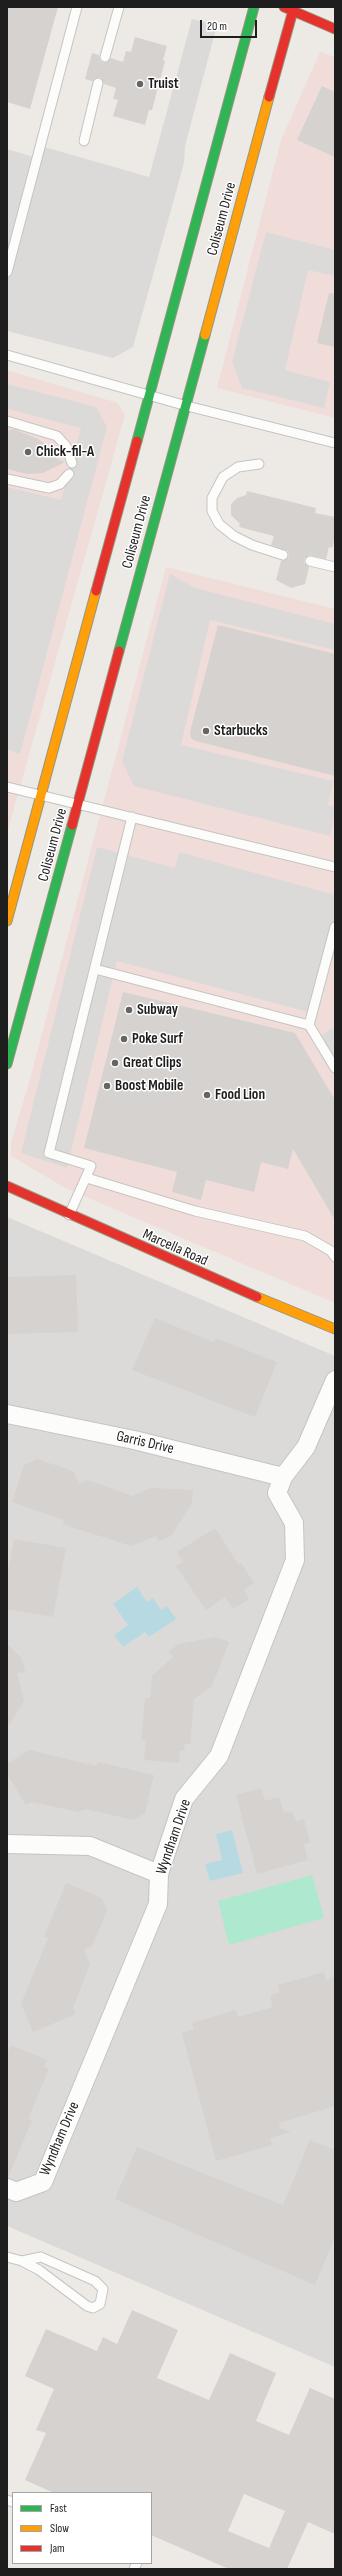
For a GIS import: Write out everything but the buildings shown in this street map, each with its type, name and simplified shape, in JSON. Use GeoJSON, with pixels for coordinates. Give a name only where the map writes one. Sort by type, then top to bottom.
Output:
{"type":"FeatureCollection","features":[{"type":"Feature","properties":{"kind":"street","name":"Coliseum Drive"},"geometry":{"type":"LineString","coordinates":[[7,921],[254,7]]}},
{"type":"Feature","properties":{"kind":"street"},"geometry":{"type":"LineString","coordinates":[[284,7],[294,9],[335,29]]}},
{"type":"Feature","properties":{"kind":"street","name":"Coliseum Drive"},"geometry":{"type":"LineString","coordinates":[[7,1064],[294,9]]}},
{"type":"Feature","properties":{"kind":"street","name":"Marcella Road"},"geometry":{"type":"LineString","coordinates":[[7,1186],[69,1216],[335,1329]]}},
{"type":"Feature","properties":{"kind":"street","name":"Wyndham Drive"},"geometry":{"type":"LineString","coordinates":[[7,2188],[16,2192],[43,2182],[158,1904],[159,1874],[184,1799],[219,1756],[295,1560],[294,1523],[277,1493],[283,1477],[306,1447],[335,1380]]}},
{"type":"Feature","properties":{"kind":"street","name":"Garris Drive"},"geometry":{"type":"LineString","coordinates":[[7,1414],[134,1440],[283,1477]]}},
{"type":"Feature","properties":{"kind":"street"},"geometry":{"type":"LineString","coordinates":[[7,1844],[90,1846],[159,1874]]}},
{"type":"Feature","properties":{"kind":"lane"},"geometry":{"type":"LineString","coordinates":[[7,272],[77,7]]}},
{"type":"Feature","properties":{"kind":"lane"},"geometry":{"type":"LineString","coordinates":[[105,57],[119,7]]}},
{"type":"Feature","properties":{"kind":"lane"},"geometry":{"type":"LineString","coordinates":[[84,141],[98,83]]}},
{"type":"Feature","properties":{"kind":"lane"},"geometry":{"type":"LineString","coordinates":[[7,355],[186,406],[335,443]]}},
{"type":"Feature","properties":{"kind":"lane"},"geometry":{"type":"LineString","coordinates":[[7,421],[57,436],[66,446],[72,463]]}},
{"type":"Feature","properties":{"kind":"lane"},"geometry":{"type":"LineString","coordinates":[[258,464],[238,467],[223,477],[212,498],[212,511],[219,524],[234,536],[252,545],[283,555]]}},
{"type":"Feature","properties":{"kind":"lane"},"geometry":{"type":"LineString","coordinates":[[7,479],[49,488],[60,484],[69,474]]}},
{"type":"Feature","properties":{"kind":"lane"},"geometry":{"type":"LineString","coordinates":[[310,561],[335,567]]}},
{"type":"Feature","properties":{"kind":"lane"},"geometry":{"type":"LineString","coordinates":[[7,787],[335,867]]}},
{"type":"Feature","properties":{"kind":"lane"},"geometry":{"type":"LineString","coordinates":[[69,1216],[91,1166],[49,1153],[132,817]]}},
{"type":"Feature","properties":{"kind":"lane"},"geometry":{"type":"LineString","coordinates":[[309,1024],[335,927]]}},
{"type":"Feature","properties":{"kind":"lane"},"geometry":{"type":"LineString","coordinates":[[95,969],[309,1024],[335,1068]]}},
{"type":"Feature","properties":{"kind":"lane"},"geometry":{"type":"LineString","coordinates":[[87,1178],[194,1211],[305,1236],[331,1251],[335,1257]]}},
{"type":"Feature","properties":{"kind":"lane"},"geometry":{"type":"LineString","coordinates":[[7,2257],[22,2261],[86,2306],[93,2308],[100,2304],[103,2289],[95,2281],[41,2257],[22,2261]]}},
{"type":"Feature","properties":{"kind":"shaded area"},"geometry":{"type":"Polygon","coordinates":[[[192,19],[217,25],[185,146],[184,163],[133,347],[113,358],[7,331],[7,149],[37,158],[41,146],[149,177],[192,19]]]}},
{"type":"Feature","properties":{"kind":"shaded area"},"geometry":{"type":"Polygon","coordinates":[[[320,52],[335,57],[335,418],[217,388],[281,140],[320,52]]]}},
{"type":"Feature","properties":{"kind":"shaded area"},"geometry":{"type":"Polygon","coordinates":[[[266,232],[335,250],[335,276],[308,270],[285,370],[330,382],[324,408],[242,388],[232,362],[266,232]]]}},
{"type":"Feature","properties":{"kind":"shaded area"},"geometry":{"type":"Polygon","coordinates":[[[7,370],[118,403],[125,415],[7,833],[7,370]]]}},
{"type":"Feature","properties":{"kind":"shaded area"},"geometry":{"type":"Polygon","coordinates":[[[7,384],[96,407],[107,427],[20,754],[7,749],[7,487],[61,500],[81,428],[7,409],[7,384]]]}},
{"type":"Feature","properties":{"kind":"shaded area"},"geometry":{"type":"Polygon","coordinates":[[[166,567],[335,609],[335,1303],[67,1189],[11,1156],[11,1142],[28,1086],[166,567]]]}},
{"type":"Feature","properties":{"kind":"shaded area"},"geometry":{"type":"Polygon","coordinates":[[[170,574],[195,588],[335,624],[335,650],[210,620],[181,745],[333,781],[328,805],[335,807],[335,812],[330,836],[134,786],[122,761],[170,574]]]}},
{"type":"Feature","properties":{"kind":"shaded area"},"geometry":{"type":"Polygon","coordinates":[[[97,847],[175,868],[179,852],[335,895],[335,927],[312,1013],[117,961],[67,1168],[21,1153],[97,847]]]}},
{"type":"Feature","properties":{"kind":"shaded area"},"geometry":{"type":"Polygon","coordinates":[[[335,1027],[335,1068],[317,1038],[335,1027]]]}},
{"type":"Feature","properties":{"kind":"shaded area"},"geometry":{"type":"Polygon","coordinates":[[[7,1217],[335,1356],[335,2367],[7,2226],[7,1217]]]}},
{"type":"Feature","properties":{"kind":"green space"},"geometry":{"type":"Polygon","coordinates":[[[312,1875],[324,1918],[229,1945],[218,1901],[312,1875]]]}},
{"type":"Feature","properties":{"kind":"water"},"geometry":{"type":"Polygon","coordinates":[[[137,1587],[147,1602],[153,1598],[161,1610],[167,1606],[176,1619],[149,1637],[145,1632],[123,1647],[114,1635],[128,1625],[113,1604],[137,1587]]]}},
{"type":"Feature","properties":{"kind":"water"},"geometry":{"type":"Polygon","coordinates":[[[232,1830],[243,1873],[210,1881],[205,1864],[222,1860],[216,1834],[232,1830]]]}},
{"type":"Feature","properties":{"kind":"traffic: fast"},"geometry":{"type":"LineString","coordinates":[[137,441],[254,7]]}},
{"type":"Feature","properties":{"kind":"traffic: fast"},"geometry":{"type":"LineString","coordinates":[[119,651],[205,335]]}},
{"type":"Feature","properties":{"kind":"traffic: fast"},"geometry":{"type":"LineString","coordinates":[[7,1064],[72,825]]}},
{"type":"Feature","properties":{"kind":"traffic: slow"},"geometry":{"type":"LineString","coordinates":[[205,335],[269,97]]}},
{"type":"Feature","properties":{"kind":"traffic: slow"},"geometry":{"type":"LineString","coordinates":[[7,921],[96,591]]}},
{"type":"Feature","properties":{"kind":"traffic: slow"},"geometry":{"type":"LineString","coordinates":[[257,1297],[335,1329]]}},
{"type":"Feature","properties":{"kind":"traffic: jam"},"geometry":{"type":"LineString","coordinates":[[284,7],[335,29]]}},
{"type":"Feature","properties":{"kind":"traffic: jam"},"geometry":{"type":"LineString","coordinates":[[269,97],[294,7]]}},
{"type":"Feature","properties":{"kind":"traffic: jam"},"geometry":{"type":"LineString","coordinates":[[96,591],[137,441]]}},
{"type":"Feature","properties":{"kind":"traffic: jam"},"geometry":{"type":"LineString","coordinates":[[72,825],[119,651]]}},
{"type":"Feature","properties":{"kind":"traffic: jam"},"geometry":{"type":"LineString","coordinates":[[7,1186],[257,1297]]}},
{"type":"Feature","properties":{"kind":"place","name":"Truist"},"geometry":{"type":"Point","coordinates":[140,84]}},
{"type":"Feature","properties":{"kind":"place","name":"Chick-fil-A"},"geometry":{"type":"Point","coordinates":[28,452]}},
{"type":"Feature","properties":{"kind":"place","name":"Starbucks"},"geometry":{"type":"Point","coordinates":[206,731]}},
{"type":"Feature","properties":{"kind":"place","name":"Subway"},"geometry":{"type":"Point","coordinates":[129,1010]}},
{"type":"Feature","properties":{"kind":"place","name":"Poke Surf"},"geometry":{"type":"Point","coordinates":[124,1039]}},
{"type":"Feature","properties":{"kind":"place","name":"Great Clips"},"geometry":{"type":"Point","coordinates":[115,1063]}},
{"type":"Feature","properties":{"kind":"place","name":"Boost Mobile"},"geometry":{"type":"Point","coordinates":[107,1086]}},
{"type":"Feature","properties":{"kind":"place","name":"Food Lion"},"geometry":{"type":"Point","coordinates":[207,1095]}}]}
